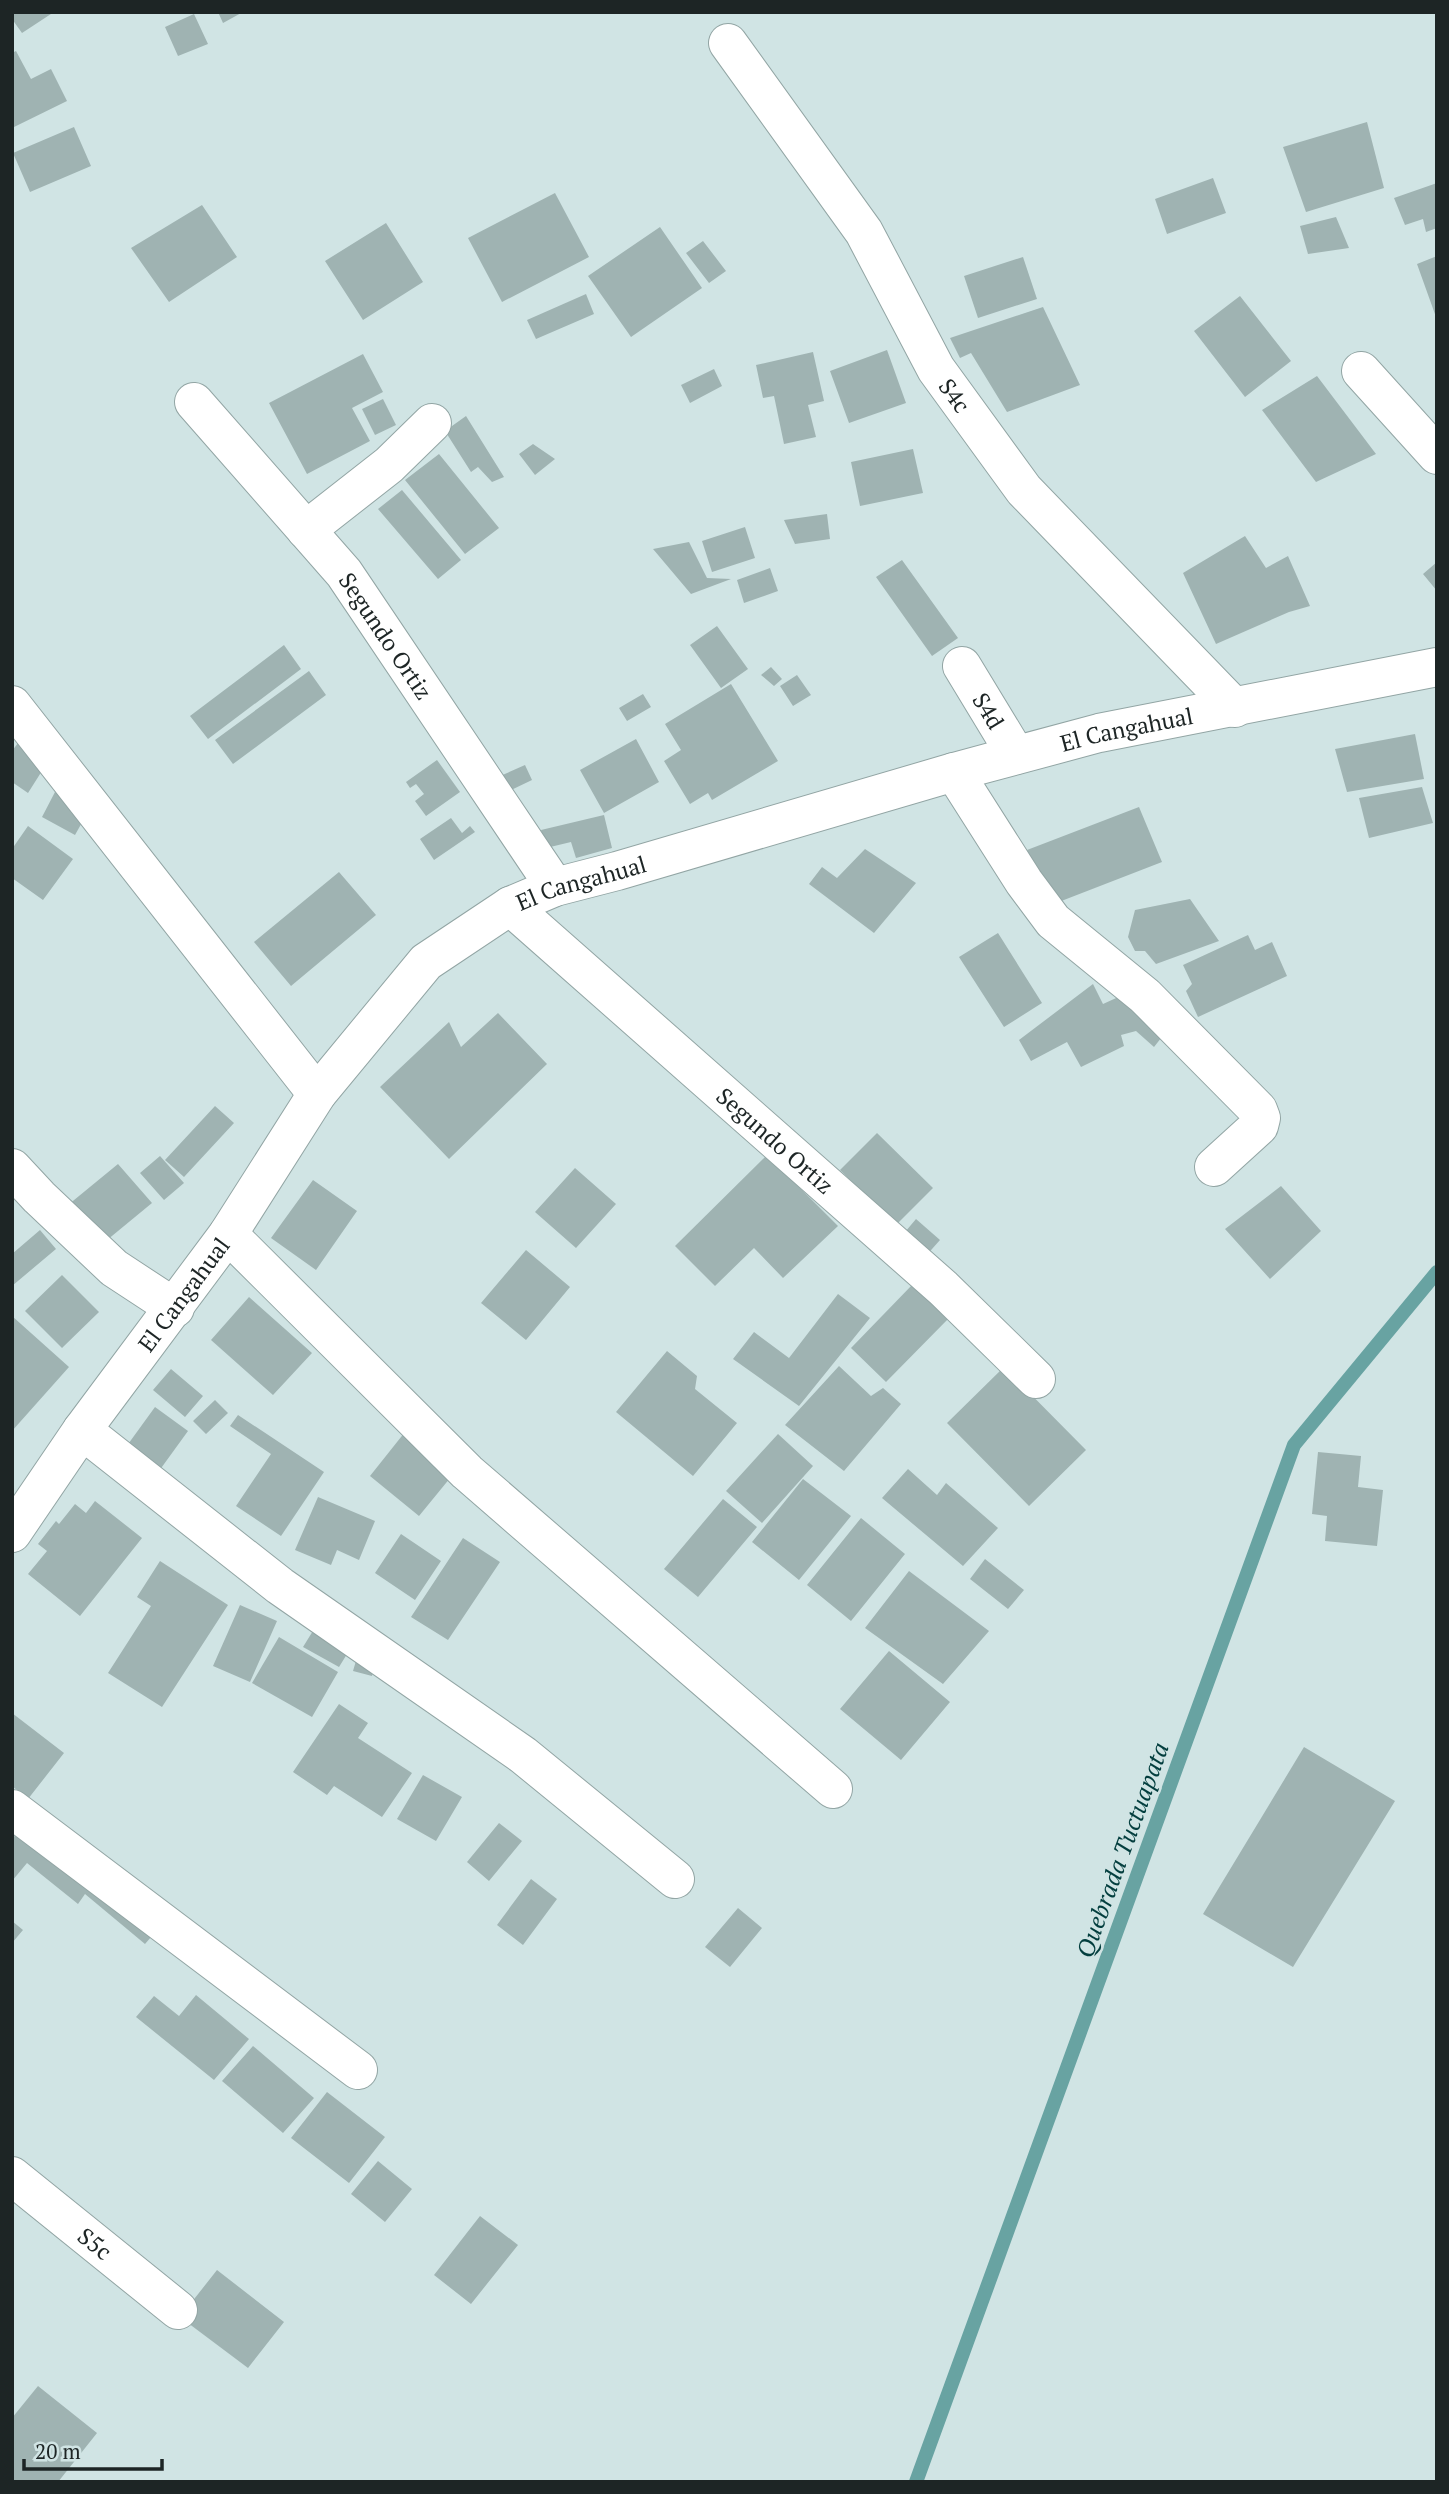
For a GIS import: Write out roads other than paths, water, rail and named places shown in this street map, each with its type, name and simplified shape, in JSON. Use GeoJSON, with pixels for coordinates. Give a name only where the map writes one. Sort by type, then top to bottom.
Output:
{"type":"FeatureCollection","features":[{"type":"Feature","properties":{"kind":"street","name":"S4c"},"geometry":{"type":"LineString","coordinates":[[728,43],[864,232],[936,369],[1024,490],[1235,708]]}},
{"type":"Feature","properties":{"kind":"street"},"geometry":{"type":"LineString","coordinates":[[1361,371],[1437,455]]}},
{"type":"Feature","properties":{"kind":"street","name":"Segundo Ortiz"},"geometry":{"type":"LineString","coordinates":[[194,402],[344,573],[555,887]]}},
{"type":"Feature","properties":{"kind":"street"},"geometry":{"type":"LineString","coordinates":[[306,530],[389,464],[432,424]]}},
{"type":"Feature","properties":{"kind":"street","name":"S4d"},"geometry":{"type":"LineString","coordinates":[[962,666],[1016,755]]}},
{"type":"Feature","properties":{"kind":"street","name":"El Cangahual"},"geometry":{"type":"LineString","coordinates":[[12,1533],[82,1430],[228,1234],[317,1094],[426,962],[510,906],[555,887],[1099,733],[1437,667]]}},
{"type":"Feature","properties":{"kind":"street"},"geometry":{"type":"LineString","coordinates":[[12,705],[317,1094]]}},
{"type":"Feature","properties":{"kind":"street"},"geometry":{"type":"LineString","coordinates":[[954,772],[1024,882],[1053,921],[1144,996],[1258,1110],[1261,1118],[1259,1126],[1214,1167]]}},
{"type":"Feature","properties":{"kind":"street","name":"Segundo Ortiz"},"geometry":{"type":"LineString","coordinates":[[510,906],[943,1288],[1036,1379]]}},
{"type":"Feature","properties":{"kind":"street"},"geometry":{"type":"LineString","coordinates":[[12,1168],[114,1268],[175,1308]]}},
{"type":"Feature","properties":{"kind":"street"},"geometry":{"type":"LineString","coordinates":[[228,1234],[467,1472],[833,1789]]}},
{"type":"Feature","properties":{"kind":"street"},"geometry":{"type":"LineString","coordinates":[[82,1430],[280,1586],[523,1755],[675,1879]]}},
{"type":"Feature","properties":{"kind":"street"},"geometry":{"type":"LineString","coordinates":[[12,1809],[358,2070]]}},
{"type":"Feature","properties":{"kind":"street","name":"S5c"},"geometry":{"type":"LineString","coordinates":[[12,2176],[178,2309]]}},
{"type":"Feature","properties":{"kind":"waterway","name":"Quebrada Tuctuapata"},"geometry":{"type":"LineString","coordinates":[[916,2482],[1294,1445],[1437,1272]]}}]}
